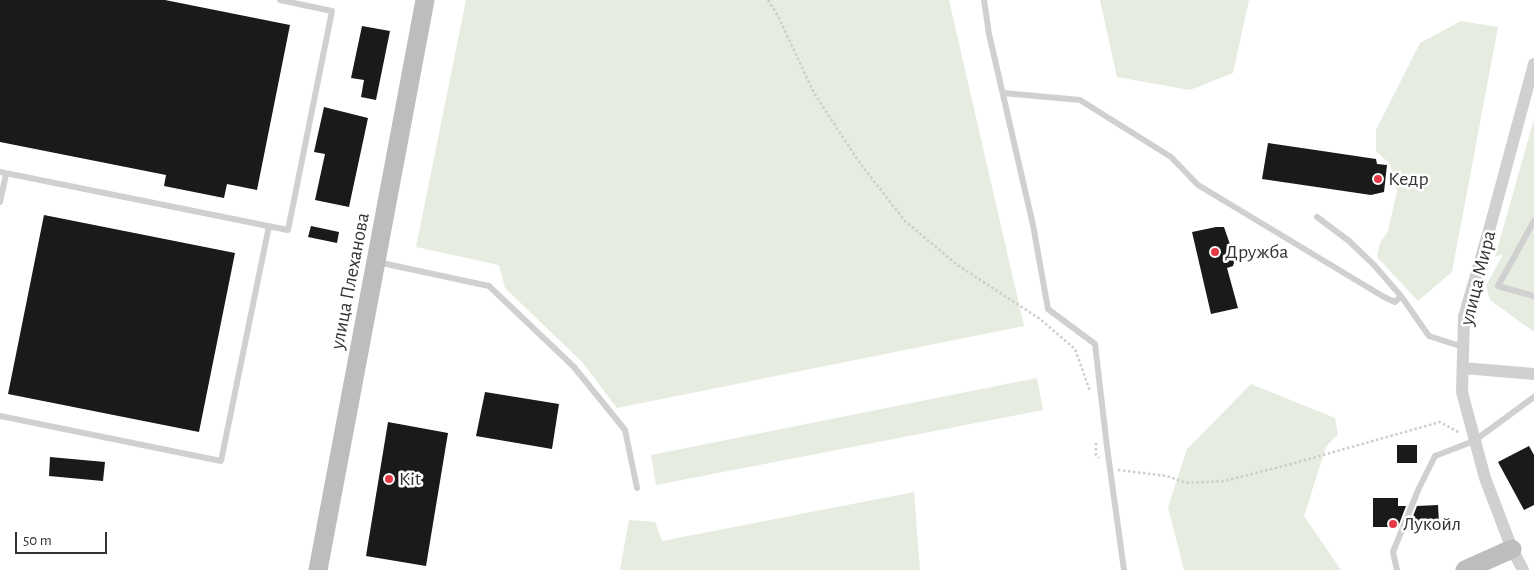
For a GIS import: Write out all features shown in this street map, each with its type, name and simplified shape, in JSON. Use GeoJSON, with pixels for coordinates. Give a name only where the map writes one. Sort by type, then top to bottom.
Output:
{"type":"FeatureCollection","features":[{"type":"Feature","properties":{"kind":"main road","name":"улица Плеханова"},"geometry":{"type":"LineString","coordinates":[[318,570],[425,0]]}},
{"type":"Feature","properties":{"kind":"main road"},"geometry":{"type":"LineString","coordinates":[[1465,570],[1512,549]]}},
{"type":"Feature","properties":{"kind":"street","name":"улица Мира"},"geometry":{"type":"LineString","coordinates":[[1523,570],[1512,549],[1485,478],[1462,392],[1464,317],[1534,64]]}},
{"type":"Feature","properties":{"kind":"street"},"geometry":{"type":"LineString","coordinates":[[1463,368],[1534,374]]}},
{"type":"Feature","properties":{"kind":"lane"},"geometry":{"type":"LineString","coordinates":[[0,202],[3,173],[288,230],[332,11],[280,0]]}},
{"type":"Feature","properties":{"kind":"lane"},"geometry":{"type":"LineString","coordinates":[[984,0],[989,34],[1033,225],[1048,309],[1095,344],[1124,570]]}},
{"type":"Feature","properties":{"kind":"lane"},"geometry":{"type":"LineString","coordinates":[[1003,93],[1080,100],[1171,157],[1198,185],[1384,297],[1395,302],[1401,296]]}},
{"type":"Feature","properties":{"kind":"lane"},"geometry":{"type":"LineString","coordinates":[[1317,217],[1349,241],[1374,265],[1401,296],[1429,336],[1463,347]]}},
{"type":"Feature","properties":{"kind":"lane"},"geometry":{"type":"LineString","coordinates":[[1534,220],[1498,286],[1534,296]]}},
{"type":"Feature","properties":{"kind":"lane"},"geometry":{"type":"LineString","coordinates":[[0,416],[221,461],[268,226]]}},
{"type":"Feature","properties":{"kind":"lane"},"geometry":{"type":"LineString","coordinates":[[376,262],[489,286],[574,367],[625,430],[637,488]]}},
{"type":"Feature","properties":{"kind":"lane"},"geometry":{"type":"LineString","coordinates":[[1397,570],[1393,552],[1419,488],[1435,456],[1474,441],[1534,397]]}},
{"type":"Feature","properties":{"kind":"shaded area"},"geometry":{"type":"Polygon","coordinates":[[[466,0],[949,0],[1024,326],[617,408],[582,362],[505,288],[499,265],[416,247],[466,0]]]}},
{"type":"Feature","properties":{"kind":"shaded area"},"geometry":{"type":"Polygon","coordinates":[[[1100,0],[1249,0],[1233,73],[1190,90],[1117,77],[1100,0]]]}},
{"type":"Feature","properties":{"kind":"shaded area"},"geometry":{"type":"Polygon","coordinates":[[[1461,21],[1498,27],[1452,272],[1418,301],[1377,257],[1380,243],[1388,231],[1397,191],[1390,164],[1376,151],[1376,130],[1420,43],[1461,21]]]}},
{"type":"Feature","properties":{"kind":"shaded area"},"geometry":{"type":"Polygon","coordinates":[[[1534,119],[1534,332],[1490,300],[1486,286],[1503,254],[1495,257],[1534,119]]]}},
{"type":"Feature","properties":{"kind":"shaded area"},"geometry":{"type":"Polygon","coordinates":[[[1037,378],[1043,410],[656,485],[651,455],[1037,378]]]}},
{"type":"Feature","properties":{"kind":"shaded area"},"geometry":{"type":"Polygon","coordinates":[[[1251,384],[1335,418],[1338,434],[1326,447],[1304,516],[1341,570],[1184,570],[1168,507],[1187,449],[1251,384]]]}},
{"type":"Feature","properties":{"kind":"shaded area"},"geometry":{"type":"Polygon","coordinates":[[[914,492],[920,570],[620,570],[629,520],[655,522],[662,541],[914,492]]]}},
{"type":"Feature","properties":{"kind":"building"},"geometry":{"type":"Polygon","coordinates":[[[0,0],[165,0],[290,25],[257,190],[227,184],[224,198],[164,186],[166,175],[0,142],[0,0]]]}},
{"type":"Feature","properties":{"kind":"building"},"geometry":{"type":"Polygon","coordinates":[[[362,26],[390,31],[376,100],[361,97],[364,80],[351,78],[362,26]]]}},
{"type":"Feature","properties":{"kind":"building"},"geometry":{"type":"Polygon","coordinates":[[[324,107],[368,118],[349,207],[315,200],[325,154],[314,152],[324,107]]]}},
{"type":"Feature","properties":{"kind":"building"},"geometry":{"type":"Polygon","coordinates":[[[1268,143],[1376,159],[1377,164],[1387,165],[1384,192],[1371,195],[1262,179],[1268,143]]]}},
{"type":"Feature","properties":{"kind":"building"},"geometry":{"type":"Polygon","coordinates":[[[44,215],[235,253],[199,432],[8,394],[44,215]]]}},
{"type":"Feature","properties":{"kind":"building"},"geometry":{"type":"Polygon","coordinates":[[[311,226],[339,232],[337,243],[308,237],[311,226]]]}},
{"type":"Feature","properties":{"kind":"building"},"geometry":{"type":"Polygon","coordinates":[[[1224,227],[1235,259],[1233,266],[1227,268],[1238,308],[1211,314],[1192,232],[1224,227]]]}},
{"type":"Feature","properties":{"kind":"building"},"geometry":{"type":"Polygon","coordinates":[[[485,392],[559,404],[552,449],[476,436],[485,392]]]}},
{"type":"Feature","properties":{"kind":"building"},"geometry":{"type":"Polygon","coordinates":[[[388,422],[448,433],[426,566],[366,556],[388,422]]]}},
{"type":"Feature","properties":{"kind":"building"},"geometry":{"type":"Polygon","coordinates":[[[1397,445],[1417,445],[1417,463],[1397,463],[1397,445]]]}},
{"type":"Feature","properties":{"kind":"building"},"geometry":{"type":"Polygon","coordinates":[[[1529,446],[1534,455],[1534,505],[1524,510],[1498,462],[1529,446]]]}},
{"type":"Feature","properties":{"kind":"building"},"geometry":{"type":"Polygon","coordinates":[[[50,457],[105,462],[103,481],[49,476],[50,457]]]}},
{"type":"Feature","properties":{"kind":"building"},"geometry":{"type":"Polygon","coordinates":[[[1373,498],[1398,498],[1398,506],[1406,506],[1398,527],[1373,527],[1373,498]]]}},
{"type":"Feature","properties":{"kind":"building"},"geometry":{"type":"Polygon","coordinates":[[[1438,505],[1439,523],[1410,524],[1417,506],[1438,505]]]}},
{"type":"Feature","properties":{"kind":"place","name":"Кедр"},"geometry":{"type":"Point","coordinates":[1378,179]}},
{"type":"Feature","properties":{"kind":"place","name":"Дружба"},"geometry":{"type":"Point","coordinates":[1215,252]}},
{"type":"Feature","properties":{"kind":"place","name":"Kit"},"geometry":{"type":"Point","coordinates":[389,479]}},
{"type":"Feature","properties":{"kind":"place","name":"Лукойл"},"geometry":{"type":"Point","coordinates":[1393,524]}}]}
